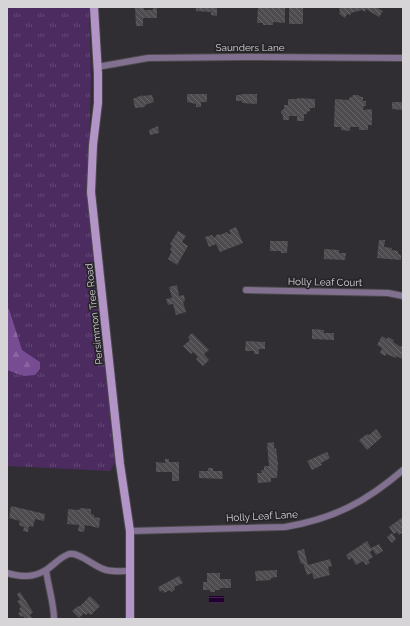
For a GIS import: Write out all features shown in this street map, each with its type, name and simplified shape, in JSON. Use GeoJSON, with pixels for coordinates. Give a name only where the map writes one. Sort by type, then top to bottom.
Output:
{"type":"FeatureCollection","features":[{"type":"Feature","properties":{"kind":"main road","name":"Persimmon Tree Road"},"geometry":{"type":"LineString","coordinates":[[94,7],[98,103],[93,145],[91,192],[120,464],[130,531],[130,619]]}},
{"type":"Feature","properties":{"kind":"street","name":"Saunders Lane"},"geometry":{"type":"LineString","coordinates":[[97,67],[150,58],[403,58]]}},
{"type":"Feature","properties":{"kind":"street","name":"Holly Leaf Court"},"geometry":{"type":"LineString","coordinates":[[246,290],[388,293],[403,296]]}},
{"type":"Feature","properties":{"kind":"street","name":"Holly Leaf Lane"},"geometry":{"type":"LineString","coordinates":[[130,531],[285,527],[310,522],[347,509],[369,497],[403,470]]}},
{"type":"Feature","properties":{"kind":"street"},"geometry":{"type":"LineString","coordinates":[[7,573],[21,577],[36,574],[46,570],[58,560],[70,554],[80,556],[107,571],[131,571]]}},
{"type":"Feature","properties":{"kind":"street"},"geometry":{"type":"LineString","coordinates":[[46,570],[48,588],[54,611],[54,619]]}},
{"type":"Feature","properties":{"kind":"green space"},"geometry":{"type":"Polygon","coordinates":[[[7,7],[89,7],[91,76],[88,195],[117,459],[110,471],[7,466],[7,7]]]}},
{"type":"Feature","properties":{"kind":"green space"},"geometry":{"type":"Polygon","coordinates":[[[7,308],[9,309],[22,350],[40,362],[40,369],[35,375],[24,376],[7,370],[7,308]]]}},
{"type":"Feature","properties":{"kind":"shaded area"},"geometry":{"type":"Polygon","coordinates":[[[209,596],[224,596],[224,603],[209,603],[209,596]]]}},
{"type":"Feature","properties":{"kind":"building"},"geometry":{"type":"Polygon","coordinates":[[[135,7],[144,7],[144,10],[153,10],[153,7],[157,7],[157,18],[143,18],[143,26],[136,26],[135,7]]]}},
{"type":"Feature","properties":{"kind":"building"},"geometry":{"type":"Polygon","coordinates":[[[196,7],[217,7],[217,16],[211,15],[211,12],[196,11],[196,7]]]}},
{"type":"Feature","properties":{"kind":"building"},"geometry":{"type":"Polygon","coordinates":[[[258,7],[285,8],[285,23],[273,22],[273,25],[263,25],[263,23],[257,23],[258,7]]]}},
{"type":"Feature","properties":{"kind":"building"},"geometry":{"type":"Polygon","coordinates":[[[289,7],[303,7],[303,24],[289,24],[289,7]]]}},
{"type":"Feature","properties":{"kind":"building"},"geometry":{"type":"Polygon","coordinates":[[[339,7],[376,7],[383,11],[379,17],[366,9],[365,12],[362,10],[351,13],[350,15],[347,14],[345,18],[339,14],[339,7]]]}},
{"type":"Feature","properties":{"kind":"building"},"geometry":{"type":"Polygon","coordinates":[[[187,94],[207,94],[207,102],[201,102],[201,107],[196,107],[196,104],[187,102],[187,94]]]}},
{"type":"Feature","properties":{"kind":"building"},"geometry":{"type":"Polygon","coordinates":[[[257,94],[257,104],[236,101],[236,95],[257,94]]]}},
{"type":"Feature","properties":{"kind":"building"},"geometry":{"type":"Polygon","coordinates":[[[142,95],[152,95],[154,102],[145,105],[145,107],[135,108],[133,99],[142,95]]]}},
{"type":"Feature","properties":{"kind":"building"},"geometry":{"type":"Polygon","coordinates":[[[353,95],[363,97],[363,101],[366,101],[366,106],[364,106],[363,110],[372,109],[372,125],[368,125],[368,130],[359,130],[359,127],[350,127],[350,131],[341,130],[341,127],[334,127],[335,99],[349,100],[349,98],[353,95]]]}},
{"type":"Feature","properties":{"kind":"building"},"geometry":{"type":"Polygon","coordinates":[[[288,99],[315,99],[315,108],[310,108],[310,111],[307,112],[307,114],[304,114],[304,121],[297,121],[297,116],[289,116],[289,120],[283,120],[281,111],[284,109],[284,105],[288,105],[288,99]]]}},
{"type":"Feature","properties":{"kind":"building"},"geometry":{"type":"Polygon","coordinates":[[[392,102],[403,102],[403,110],[392,109],[392,102]]]}},
{"type":"Feature","properties":{"kind":"building"},"geometry":{"type":"Polygon","coordinates":[[[158,126],[159,133],[150,135],[149,130],[158,126]]]}},
{"type":"Feature","properties":{"kind":"building"},"geometry":{"type":"Polygon","coordinates":[[[236,227],[243,243],[220,252],[216,244],[209,247],[205,237],[212,235],[214,238],[216,235],[227,232],[228,234],[231,234],[229,230],[236,227]]]}},
{"type":"Feature","properties":{"kind":"building"},"geometry":{"type":"Polygon","coordinates":[[[178,231],[186,236],[182,242],[188,246],[177,265],[168,259],[172,251],[170,250],[172,246],[170,244],[178,231]]]}},
{"type":"Feature","properties":{"kind":"building"},"geometry":{"type":"Polygon","coordinates":[[[379,240],[385,240],[384,247],[392,248],[392,250],[398,251],[398,254],[401,255],[401,260],[377,258],[379,240]]]}},
{"type":"Feature","properties":{"kind":"building"},"geometry":{"type":"Polygon","coordinates":[[[270,241],[288,241],[287,253],[281,253],[281,251],[270,251],[270,241]]]}},
{"type":"Feature","properties":{"kind":"building"},"geometry":{"type":"Polygon","coordinates":[[[324,249],[339,250],[339,253],[346,253],[345,260],[324,259],[324,249]]]}},
{"type":"Feature","properties":{"kind":"building"},"geometry":{"type":"Polygon","coordinates":[[[177,285],[179,296],[184,295],[185,301],[183,302],[186,312],[176,315],[173,304],[168,305],[166,299],[172,298],[169,287],[177,285]]]}},
{"type":"Feature","properties":{"kind":"building"},"geometry":{"type":"Polygon","coordinates":[[[312,329],[324,330],[324,333],[334,333],[334,340],[312,339],[312,329]]]}},
{"type":"Feature","properties":{"kind":"building"},"geometry":{"type":"Polygon","coordinates":[[[192,333],[209,350],[204,354],[209,360],[203,366],[196,359],[198,357],[193,352],[191,354],[183,346],[190,340],[188,337],[192,333]]]}},
{"type":"Feature","properties":{"kind":"building"},"geometry":{"type":"Polygon","coordinates":[[[382,336],[387,339],[388,337],[394,340],[393,342],[401,347],[403,343],[402,359],[397,356],[396,358],[386,354],[385,356],[380,353],[382,348],[377,345],[382,336]]]}},
{"type":"Feature","properties":{"kind":"building"},"geometry":{"type":"Polygon","coordinates":[[[246,341],[265,342],[265,349],[259,349],[259,354],[254,354],[254,351],[245,351],[246,341]]]}},
{"type":"Feature","properties":{"kind":"building"},"geometry":{"type":"Polygon","coordinates":[[[376,429],[382,437],[367,450],[359,440],[367,434],[369,435],[376,429]]]}},
{"type":"Feature","properties":{"kind":"building"},"geometry":{"type":"Polygon","coordinates":[[[274,442],[274,449],[276,448],[278,464],[277,478],[271,478],[271,482],[258,483],[257,473],[262,473],[261,470],[264,470],[264,466],[269,466],[267,443],[274,442]]]}},
{"type":"Feature","properties":{"kind":"building"},"geometry":{"type":"Polygon","coordinates":[[[327,452],[330,458],[321,463],[322,465],[312,470],[307,461],[327,452]]]}},
{"type":"Feature","properties":{"kind":"building"},"geometry":{"type":"Polygon","coordinates":[[[165,459],[169,459],[169,462],[179,462],[179,481],[172,481],[172,472],[156,472],[156,462],[165,463],[165,459]]]}},
{"type":"Feature","properties":{"kind":"building"},"geometry":{"type":"Polygon","coordinates":[[[208,468],[213,468],[213,471],[222,471],[223,479],[199,478],[199,471],[208,471],[208,468]]]}},
{"type":"Feature","properties":{"kind":"building"},"geometry":{"type":"Polygon","coordinates":[[[11,506],[45,514],[44,521],[35,519],[33,527],[29,526],[28,532],[23,531],[24,527],[19,525],[20,521],[9,518],[11,506]]]}},
{"type":"Feature","properties":{"kind":"building"},"geometry":{"type":"Polygon","coordinates":[[[80,508],[91,509],[91,514],[94,515],[94,517],[100,518],[99,528],[85,525],[84,532],[78,531],[79,525],[67,524],[68,509],[79,510],[80,508]]]}},
{"type":"Feature","properties":{"kind":"building"},"geometry":{"type":"Polygon","coordinates":[[[403,517],[403,532],[399,535],[397,532],[394,534],[389,527],[403,517]]]}},
{"type":"Feature","properties":{"kind":"building"},"geometry":{"type":"Polygon","coordinates":[[[392,533],[396,539],[392,543],[387,537],[392,533]]]}},
{"type":"Feature","properties":{"kind":"building"},"geometry":{"type":"Polygon","coordinates":[[[367,541],[371,548],[379,544],[383,551],[376,555],[373,550],[370,552],[373,557],[368,560],[370,563],[366,565],[363,561],[356,565],[352,558],[349,560],[346,555],[367,541]]]}},
{"type":"Feature","properties":{"kind":"building"},"geometry":{"type":"Polygon","coordinates":[[[304,549],[308,565],[330,559],[332,566],[328,567],[330,575],[314,579],[312,573],[307,575],[303,563],[301,564],[297,551],[304,549]]]}},
{"type":"Feature","properties":{"kind":"building"},"geometry":{"type":"Polygon","coordinates":[[[277,570],[277,577],[271,578],[271,580],[256,581],[255,571],[277,570]]]}},
{"type":"Feature","properties":{"kind":"building"},"geometry":{"type":"Polygon","coordinates":[[[207,573],[220,573],[220,579],[231,579],[231,588],[220,588],[220,590],[215,590],[215,592],[203,590],[203,582],[207,582],[207,573]]]}},
{"type":"Feature","properties":{"kind":"building"},"geometry":{"type":"Polygon","coordinates":[[[179,576],[183,583],[174,587],[175,590],[171,592],[170,590],[164,593],[163,590],[160,592],[158,587],[179,576]]]}},
{"type":"Feature","properties":{"kind":"building"},"geometry":{"type":"Polygon","coordinates":[[[20,592],[33,612],[30,615],[33,619],[25,619],[18,613],[21,612],[19,609],[21,607],[17,601],[20,600],[17,594],[20,592]]]}},
{"type":"Feature","properties":{"kind":"building"},"geometry":{"type":"Polygon","coordinates":[[[90,596],[100,606],[91,615],[88,613],[86,615],[84,613],[79,618],[72,611],[78,606],[79,607],[90,596]]]}}]}
